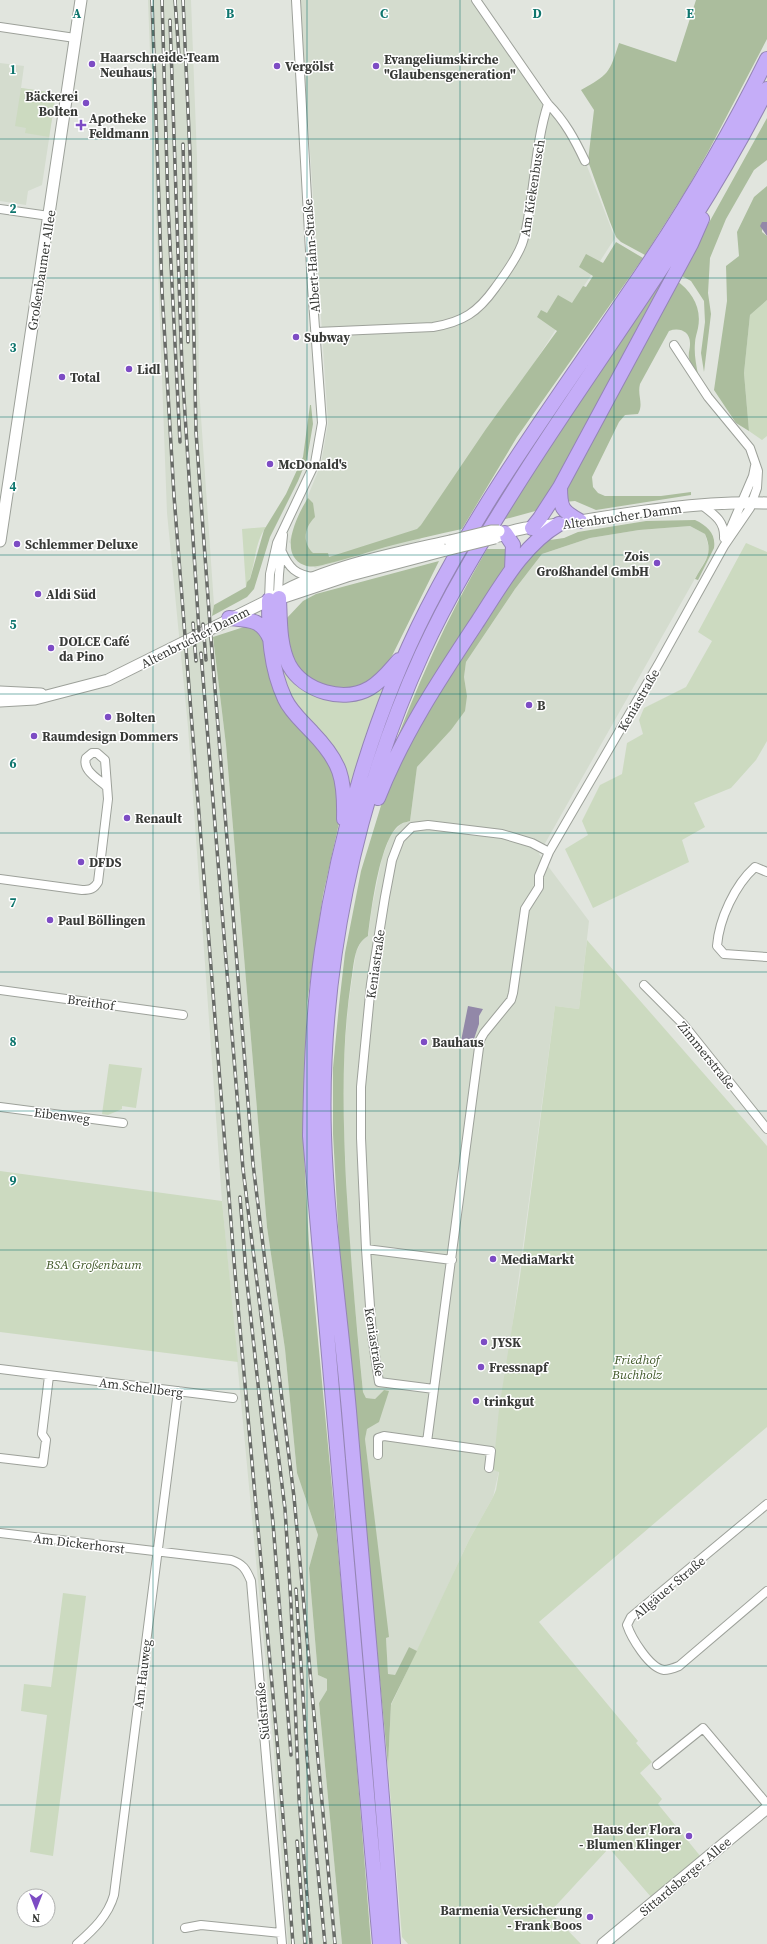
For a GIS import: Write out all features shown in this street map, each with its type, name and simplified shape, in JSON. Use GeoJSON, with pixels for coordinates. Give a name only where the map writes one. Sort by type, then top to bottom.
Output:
{"type":"FeatureCollection","features":[{"type":"Feature","properties":{"kind":"highway"},"geometry":{"type":"LineString","coordinates":[[380,1944],[310,1136],[312,1069],[322,951],[344,838],[379,723],[406,653],[451,564],[527,442],[632,290],[695,192],[745,104],[767,59]]}},
{"type":"Feature","properties":{"kind":"highway"},"geometry":{"type":"LineString","coordinates":[[393,1944],[348,1408],[332,1244],[324,1134],[325,1068],[330,1005],[336,952],[350,869],[366,807],[393,727],[421,656],[467,565],[536,454],[680,241],[767,89]]}},
{"type":"Feature","properties":{"kind":"highway"},"geometry":{"type":"LineString","coordinates":[[532,528],[560,487],[691,244],[722,170]]}},
{"type":"Feature","properties":{"kind":"highway"},"geometry":{"type":"LineString","coordinates":[[560,487],[562,507],[568,514],[580,521]]}},
{"type":"Feature","properties":{"kind":"highway"},"geometry":{"type":"LineString","coordinates":[[350,869],[384,783],[403,741],[452,660],[512,569],[536,540],[559,524]]}},
{"type":"Feature","properties":{"kind":"highway"},"geometry":{"type":"LineString","coordinates":[[500,534],[513,545],[512,569]]}},
{"type":"Feature","properties":{"kind":"highway"},"geometry":{"type":"LineString","coordinates":[[275,597],[283,650],[287,660],[299,677],[317,690],[341,695],[369,689],[381,681],[406,653]]}},
{"type":"Feature","properties":{"kind":"highway"},"geometry":{"type":"LineString","coordinates":[[270,639],[275,597]]}},
{"type":"Feature","properties":{"kind":"highway"},"geometry":{"type":"LineString","coordinates":[[229,618],[257,622],[267,631],[270,639],[275,674],[285,700],[294,715],[330,753],[341,773],[344,788],[344,838]]}},
{"type":"Feature","properties":{"kind":"main road","name":"Großenbaumer Allee"},"geometry":{"type":"LineString","coordinates":[[0,541],[81,0]]}},
{"type":"Feature","properties":{"kind":"main road","name":"Altenbrucher Damm"},"geometry":{"type":"LineString","coordinates":[[0,701],[22,701],[52,695],[108,680],[229,618],[275,597],[294,585],[395,554],[532,528],[580,521],[703,506],[767,503]]}},
{"type":"Feature","properties":{"kind":"main road","name":"Altenbrucher Damm"},"geometry":{"type":"LineString","coordinates":[[748,505],[767,511]]}},
{"type":"Feature","properties":{"kind":"main road","name":"Altenbrucher Damm"},"geometry":{"type":"LineString","coordinates":[[275,597],[448,545]]}},
{"type":"Feature","properties":{"kind":"main road","name":"Altenbrucher Damm"},"geometry":{"type":"LineString","coordinates":[[0,692],[52,695]]}},
{"type":"Feature","properties":{"kind":"main road","name":"Sittardsberger Allee"},"geometry":{"type":"LineString","coordinates":[[603,1944],[767,1808]]}},
{"type":"Feature","properties":{"kind":"street","name":"Albert-Hahn-Straße"},"geometry":{"type":"LineString","coordinates":[[275,597],[272,561],[277,543],[315,463],[319,443],[321,416],[296,0]]}},
{"type":"Feature","properties":{"kind":"street"},"geometry":{"type":"LineString","coordinates":[[476,0],[548,104],[560,116],[574,138],[585,161]]}},
{"type":"Feature","properties":{"kind":"street"},"geometry":{"type":"LineString","coordinates":[[0,27],[75,38]]}},
{"type":"Feature","properties":{"kind":"street","name":"Am Kiekenbusch"},"geometry":{"type":"LineString","coordinates":[[316,332],[434,327],[448,325],[465,318],[484,304],[513,262],[522,244],[527,226],[542,122],[548,104]]}},
{"type":"Feature","properties":{"kind":"street"},"geometry":{"type":"LineString","coordinates":[[0,209],[49,216]]}},
{"type":"Feature","properties":{"kind":"street"},"geometry":{"type":"LineString","coordinates":[[674,345],[708,397],[750,448],[756,462],[758,479],[748,505]]}},
{"type":"Feature","properties":{"kind":"street"},"geometry":{"type":"LineString","coordinates":[[748,505],[756,462]]}},
{"type":"Feature","properties":{"kind":"street","name":"Keniastraße"},"geometry":{"type":"LineString","coordinates":[[427,1442],[480,1040],[511,1000],[525,908],[539,887],[539,876],[549,852],[659,663],[748,505]]}},
{"type":"Feature","properties":{"kind":"street"},"geometry":{"type":"LineString","coordinates":[[703,506],[721,521],[724,530],[724,546]]}},
{"type":"Feature","properties":{"kind":"street","name":"Albert-Hahn-Straße"},"geometry":{"type":"LineString","coordinates":[[275,597],[284,528]]}},
{"type":"Feature","properties":{"kind":"street"},"geometry":{"type":"LineString","coordinates":[[282,551],[289,567],[294,572],[302,575],[317,577]]}},
{"type":"Feature","properties":{"kind":"street"},"geometry":{"type":"LineString","coordinates":[[0,879],[82,890],[89,890],[96,886],[98,882],[108,799],[107,788]]}},
{"type":"Feature","properties":{"kind":"street","name":"Keniastraße"},"geometry":{"type":"LineString","coordinates":[[434,1389],[379,1382],[372,1335],[361,1138],[361,1087],[371,984],[392,860],[400,839],[412,827],[428,825],[502,834],[532,843],[549,852]]}},
{"type":"Feature","properties":{"kind":"street"},"geometry":{"type":"LineString","coordinates":[[767,872],[755,867],[736,892],[722,922],[717,946],[724,954],[767,956]]}},
{"type":"Feature","properties":{"kind":"street","name":"Zimmerstraße"},"geometry":{"type":"LineString","coordinates":[[644,985],[684,1025],[767,1129]]}},
{"type":"Feature","properties":{"kind":"street","name":"Breithof"},"geometry":{"type":"LineString","coordinates":[[0,990],[182,1015]]}},
{"type":"Feature","properties":{"kind":"street","name":"Eibenweg"},"geometry":{"type":"LineString","coordinates":[[0,1107],[123,1123]]}},
{"type":"Feature","properties":{"kind":"street"},"geometry":{"type":"LineString","coordinates":[[366,1249],[452,1260]]}},
{"type":"Feature","properties":{"kind":"street","name":"Am Schellberg"},"geometry":{"type":"LineString","coordinates":[[0,1369],[233,1398]]}},
{"type":"Feature","properties":{"kind":"street"},"geometry":{"type":"LineString","coordinates":[[0,1458],[43,1463],[46,1440],[42,1434],[49,1376]]}},
{"type":"Feature","properties":{"kind":"street","name":"Am Hauweg"},"geometry":{"type":"LineString","coordinates":[[77,1944],[104,1917],[112,1904],[114,1895],[178,1391]]}},
{"type":"Feature","properties":{"kind":"street"},"geometry":{"type":"LineString","coordinates":[[378,1455],[376,1442],[380,1437],[427,1442],[491,1451],[489,1468]]}},
{"type":"Feature","properties":{"kind":"street","name":"Allgäuer Straße"},"geometry":{"type":"LineString","coordinates":[[767,1504],[631,1617],[627,1625],[633,1640],[655,1666],[662,1670],[670,1669],[679,1666],[767,1591]]}},
{"type":"Feature","properties":{"kind":"street","name":"Am Dickerhorst"},"geometry":{"type":"LineString","coordinates":[[0,1533],[158,1551]]}},
{"type":"Feature","properties":{"kind":"street","name":"Südstraße"},"geometry":{"type":"LineString","coordinates":[[158,1551],[231,1560],[241,1564],[246,1570],[251,1581],[282,1944]]}},
{"type":"Feature","properties":{"kind":"street"},"geometry":{"type":"LineString","coordinates":[[657,1765],[703,1728],[767,1804]]}},
{"type":"Feature","properties":{"kind":"street"},"geometry":{"type":"LineString","coordinates":[[185,1928],[201,1925],[281,1933]]}},
{"type":"Feature","properties":{"kind":"shaded area"},"geometry":{"type":"Polygon","coordinates":[[[148,0],[191,0],[197,158],[199,388],[214,605],[212,616],[213,637],[226,745],[267,1227],[285,1349],[297,1473],[318,1535],[309,1568],[318,1675],[327,1679],[327,1690],[319,1703],[342,1944],[288,1944],[273,1740],[222,1201],[188,727],[167,513],[148,0]]]}},
{"type":"Feature","properties":{"kind":"shaded area"},"geometry":{"type":"Polygon","coordinates":[[[300,0],[472,0],[499,31],[585,161],[615,238],[419,541],[315,568],[289,542],[321,464],[328,423],[300,0]]]}},
{"type":"Feature","properties":{"kind":"shaded area"},"geometry":{"type":"Polygon","coordinates":[[[0,63],[24,66],[21,88],[56,93],[42,185],[28,191],[26,205],[0,201],[0,63]]]}},
{"type":"Feature","properties":{"kind":"shaded area"},"geometry":{"type":"Polygon","coordinates":[[[762,222],[767,222],[767,236],[760,226],[762,222]]]}},
{"type":"Feature","properties":{"kind":"shaded area"},"geometry":{"type":"Polygon","coordinates":[[[690,526],[705,534],[710,552],[539,854],[589,921],[579,1009],[555,1006],[493,1470],[499,1471],[493,1497],[469,1540],[417,1651],[409,1647],[395,1675],[388,1675],[386,1638],[388,1637],[365,1439],[367,1429],[384,1390],[375,1399],[366,1398],[363,1392],[349,1242],[344,1134],[343,1069],[348,1007],[356,952],[363,938],[368,936],[382,858],[391,834],[401,824],[410,821],[417,767],[451,730],[467,696],[464,677],[466,662],[515,589],[542,554],[590,538],[639,530],[690,526]]]}},
{"type":"Feature","properties":{"kind":"shaded area"},"geometry":{"type":"Polygon","coordinates":[[[468,1006],[483,1009],[479,1016],[479,1024],[473,1042],[467,1046],[460,1046],[468,1006]]]}},
{"type":"Feature","properties":{"kind":"green space"},"geometry":{"type":"Polygon","coordinates":[[[696,0],[767,0],[767,39],[687,189],[645,255],[621,242],[616,237],[610,222],[588,161],[594,110],[581,90],[607,72],[613,61],[619,43],[676,62],[696,0]]]}},
{"type":"Feature","properties":{"kind":"green space"},"geometry":{"type":"Polygon","coordinates":[[[21,88],[56,93],[49,137],[25,133],[26,128],[15,126],[21,88]]]}},
{"type":"Feature","properties":{"kind":"green space"},"geometry":{"type":"Polygon","coordinates":[[[767,118],[767,160],[754,170],[726,219],[710,258],[708,293],[711,314],[704,372],[701,353],[705,322],[704,301],[691,281],[680,275],[767,118]]]}},
{"type":"Feature","properties":{"kind":"green space"},"geometry":{"type":"Polygon","coordinates":[[[767,186],[767,222],[762,222],[762,232],[767,236],[767,300],[750,315],[744,373],[749,431],[736,423],[714,390],[727,301],[726,266],[739,256],[737,232],[754,197],[767,186]]]}},
{"type":"Feature","properties":{"kind":"green space"},"geometry":{"type":"Polygon","coordinates":[[[616,242],[643,258],[517,437],[462,529],[393,545],[318,566],[307,566],[296,560],[292,552],[292,533],[299,514],[308,498],[313,503],[315,517],[308,526],[306,540],[309,549],[313,553],[328,553],[329,557],[417,529],[486,429],[557,331],[537,317],[541,310],[547,313],[558,295],[572,303],[583,286],[586,287],[593,276],[579,267],[586,254],[603,263],[616,242]]]}},
{"type":"Feature","properties":{"kind":"green space"},"geometry":{"type":"Polygon","coordinates":[[[676,260],[539,510],[502,520],[543,456],[676,260]]]}},
{"type":"Feature","properties":{"kind":"green space"},"geometry":{"type":"Polygon","coordinates":[[[676,280],[691,295],[697,307],[699,320],[695,339],[695,351],[698,374],[689,358],[689,336],[684,331],[680,330],[669,331],[640,384],[640,410],[638,414],[625,415],[619,422],[592,477],[593,487],[598,493],[605,496],[661,496],[691,492],[691,495],[596,510],[575,501],[564,502],[563,489],[676,280]]]}},
{"type":"Feature","properties":{"kind":"green space"},"geometry":{"type":"Polygon","coordinates":[[[767,300],[767,436],[762,440],[749,431],[744,373],[750,315],[767,300]]]}},
{"type":"Feature","properties":{"kind":"green space"},"geometry":{"type":"Polygon","coordinates":[[[310,405],[313,424],[307,459],[298,481],[270,537],[254,589],[247,597],[212,616],[214,605],[246,587],[247,582],[250,579],[264,530],[286,494],[303,457],[310,405]]]}},
{"type":"Feature","properties":{"kind":"green space"},"geometry":{"type":"Polygon","coordinates":[[[695,520],[704,525],[710,531],[714,539],[714,548],[698,580],[695,579],[705,562],[709,547],[705,534],[690,526],[639,530],[590,538],[542,554],[515,589],[466,662],[464,677],[467,696],[465,711],[451,730],[417,767],[410,821],[401,824],[394,831],[387,843],[374,893],[368,936],[359,944],[355,956],[348,1007],[344,1057],[346,1181],[353,1287],[363,1392],[366,1398],[375,1399],[384,1390],[389,1391],[379,1422],[367,1429],[365,1439],[389,1637],[386,1638],[388,1674],[395,1675],[409,1647],[417,1651],[391,1704],[388,1766],[339,1243],[333,1134],[333,1068],[339,1005],[345,953],[361,871],[387,786],[406,742],[515,573],[543,541],[564,538],[578,532],[646,521],[695,520]]]}},
{"type":"Feature","properties":{"kind":"green space"},"geometry":{"type":"Polygon","coordinates":[[[266,527],[259,541],[252,573],[246,587],[242,529],[266,527]]]}},
{"type":"Feature","properties":{"kind":"green space"},"geometry":{"type":"Polygon","coordinates":[[[746,543],[767,552],[767,741],[756,760],[731,788],[694,803],[705,827],[682,840],[689,862],[593,908],[565,849],[588,835],[582,821],[600,785],[622,774],[627,743],[643,734],[639,720],[644,708],[686,687],[712,641],[698,632],[746,543]]]}},
{"type":"Feature","properties":{"kind":"green space"},"geometry":{"type":"Polygon","coordinates":[[[487,549],[506,549],[506,567],[388,763],[409,708],[445,627],[487,549]]]}},
{"type":"Feature","properties":{"kind":"green space"},"geometry":{"type":"Polygon","coordinates":[[[439,561],[385,670],[354,690],[319,687],[294,663],[288,649],[286,619],[303,601],[316,594],[439,561]]]}},
{"type":"Feature","properties":{"kind":"green space"},"geometry":{"type":"Polygon","coordinates":[[[250,625],[264,633],[267,659],[309,735],[337,774],[339,823],[323,895],[307,1003],[303,1136],[309,1244],[349,1668],[371,1944],[342,1944],[319,1703],[327,1690],[327,1679],[318,1675],[309,1568],[318,1535],[297,1473],[285,1349],[267,1227],[226,745],[213,637],[250,625]]]}},
{"type":"Feature","properties":{"kind":"green space"},"geometry":{"type":"Polygon","coordinates":[[[278,652],[387,681],[348,792],[289,698],[278,652]]]}},
{"type":"Feature","properties":{"kind":"green space","name":"Friedhof Buchholz"},"geometry":{"type":"Polygon","coordinates":[[[587,940],[767,1146],[767,1427],[539,1622],[638,1741],[636,1743],[652,1762],[640,1773],[662,1799],[658,1804],[701,1857],[651,1897],[609,1848],[550,1912],[581,1944],[408,1944],[402,1937],[388,1766],[391,1705],[469,1540],[496,1490],[499,1472],[493,1470],[499,1409],[520,1276],[555,1006],[579,1009],[587,940]]]}},
{"type":"Feature","properties":{"kind":"green space"},"geometry":{"type":"Polygon","coordinates":[[[109,1064],[142,1068],[136,1108],[122,1106],[122,1109],[108,1115],[102,1114],[109,1064]]]}},
{"type":"Feature","properties":{"kind":"green space","name":"BSA Großenbaum"},"geometry":{"type":"Polygon","coordinates":[[[0,1171],[222,1201],[238,1362],[0,1332],[0,1171]]]}},
{"type":"Feature","properties":{"kind":"green space"},"geometry":{"type":"Polygon","coordinates":[[[63,1593],[86,1596],[53,1856],[30,1852],[47,1715],[21,1711],[24,1684],[51,1687],[63,1593]]]}},
{"type":"Feature","properties":{"kind":"railway"},"geometry":{"type":"LineString","coordinates":[[152,0],[162,291],[174,496],[235,1273],[277,1740],[293,1944]]}},
{"type":"Feature","properties":{"kind":"railway"},"geometry":{"type":"LineString","coordinates":[[162,0],[168,205],[180,442]]}},
{"type":"Feature","properties":{"kind":"railway"},"geometry":{"type":"LineString","coordinates":[[175,0],[179,56]]}},
{"type":"Feature","properties":{"kind":"railway"},"geometry":{"type":"LineString","coordinates":[[183,0],[190,154],[196,432],[211,639],[253,1164],[294,1497],[335,1944]]}},
{"type":"Feature","properties":{"kind":"railway"},"geometry":{"type":"LineString","coordinates":[[170,20],[182,368],[199,631]]}},
{"type":"Feature","properties":{"kind":"railway"},"geometry":{"type":"LineString","coordinates":[[183,144],[188,342]]}},
{"type":"Feature","properties":{"kind":"railway"},"geometry":{"type":"LineString","coordinates":[[193,623],[196,661]]}},
{"type":"Feature","properties":{"kind":"railway"},"geometry":{"type":"LineString","coordinates":[[203,624],[206,660]]}},
{"type":"Feature","properties":{"kind":"railway"},"geometry":{"type":"LineString","coordinates":[[201,653],[243,1169],[285,1509],[291,1604],[299,1798],[311,1944]]}},
{"type":"Feature","properties":{"kind":"railway"},"geometry":{"type":"LineString","coordinates":[[240,1197],[246,1273],[273,1523],[291,1755]]}},
{"type":"Feature","properties":{"kind":"railway"},"geometry":{"type":"LineString","coordinates":[[296,1589],[307,1757],[325,1944]]}},
{"type":"Feature","properties":{"kind":"railway"},"geometry":{"type":"LineString","coordinates":[[297,1841],[305,1944]]}},
{"type":"Feature","properties":{"kind":"place","name":"Haarschneide-Team Neuhaus"},"geometry":{"type":"Point","coordinates":[92,64]}},
{"type":"Feature","properties":{"kind":"place","name":"Vergölst"},"geometry":{"type":"Point","coordinates":[277,66]}},
{"type":"Feature","properties":{"kind":"place","name":"Evangeliumskirche \"Glaubensgeneration\""},"geometry":{"type":"Point","coordinates":[376,66]}},
{"type":"Feature","properties":{"kind":"place","name":"Bäckerei Bolten"},"geometry":{"type":"Point","coordinates":[86,103]}},
{"type":"Feature","properties":{"kind":"place","name":"Apotheke Feldmann"},"geometry":{"type":"Point","coordinates":[81,125]}},
{"type":"Feature","properties":{"kind":"place","name":"Subway"},"geometry":{"type":"Point","coordinates":[296,337]}},
{"type":"Feature","properties":{"kind":"place","name":"Lidl"},"geometry":{"type":"Point","coordinates":[129,369]}},
{"type":"Feature","properties":{"kind":"place","name":"Total"},"geometry":{"type":"Point","coordinates":[62,377]}},
{"type":"Feature","properties":{"kind":"place","name":"McDonald's"},"geometry":{"type":"Point","coordinates":[270,464]}},
{"type":"Feature","properties":{"kind":"place","name":"Schlemmer Deluxe"},"geometry":{"type":"Point","coordinates":[17,544]}},
{"type":"Feature","properties":{"kind":"place","name":"Zois Großhandel GmbH"},"geometry":{"type":"Point","coordinates":[657,563]}},
{"type":"Feature","properties":{"kind":"place","name":"Aldi Süd"},"geometry":{"type":"Point","coordinates":[38,594]}},
{"type":"Feature","properties":{"kind":"place","name":"DOLCE Café da Pino"},"geometry":{"type":"Point","coordinates":[51,648]}},
{"type":"Feature","properties":{"kind":"place","name":"B"},"geometry":{"type":"Point","coordinates":[529,705]}},
{"type":"Feature","properties":{"kind":"place","name":"Bolten"},"geometry":{"type":"Point","coordinates":[108,717]}},
{"type":"Feature","properties":{"kind":"place","name":"Raumdesign Dommers"},"geometry":{"type":"Point","coordinates":[34,736]}},
{"type":"Feature","properties":{"kind":"place","name":"Renault"},"geometry":{"type":"Point","coordinates":[127,818]}},
{"type":"Feature","properties":{"kind":"place","name":"DFDS"},"geometry":{"type":"Point","coordinates":[81,862]}},
{"type":"Feature","properties":{"kind":"place","name":"Paul Böllingen"},"geometry":{"type":"Point","coordinates":[50,920]}},
{"type":"Feature","properties":{"kind":"place","name":"Bauhaus"},"geometry":{"type":"Point","coordinates":[424,1042]}},
{"type":"Feature","properties":{"kind":"place","name":"MediaMarkt"},"geometry":{"type":"Point","coordinates":[493,1259]}},
{"type":"Feature","properties":{"kind":"place","name":"JYSK"},"geometry":{"type":"Point","coordinates":[484,1342]}},
{"type":"Feature","properties":{"kind":"place","name":"Fressnapf"},"geometry":{"type":"Point","coordinates":[481,1367]}},
{"type":"Feature","properties":{"kind":"place","name":"trinkgut"},"geometry":{"type":"Point","coordinates":[476,1401]}},
{"type":"Feature","properties":{"kind":"place","name":"Haus der Flora - Blumen Klinger"},"geometry":{"type":"Point","coordinates":[689,1836]}},
{"type":"Feature","properties":{"kind":"place","name":"Barmenia Versicherung - Frank Boos"},"geometry":{"type":"Point","coordinates":[590,1917]}}]}
